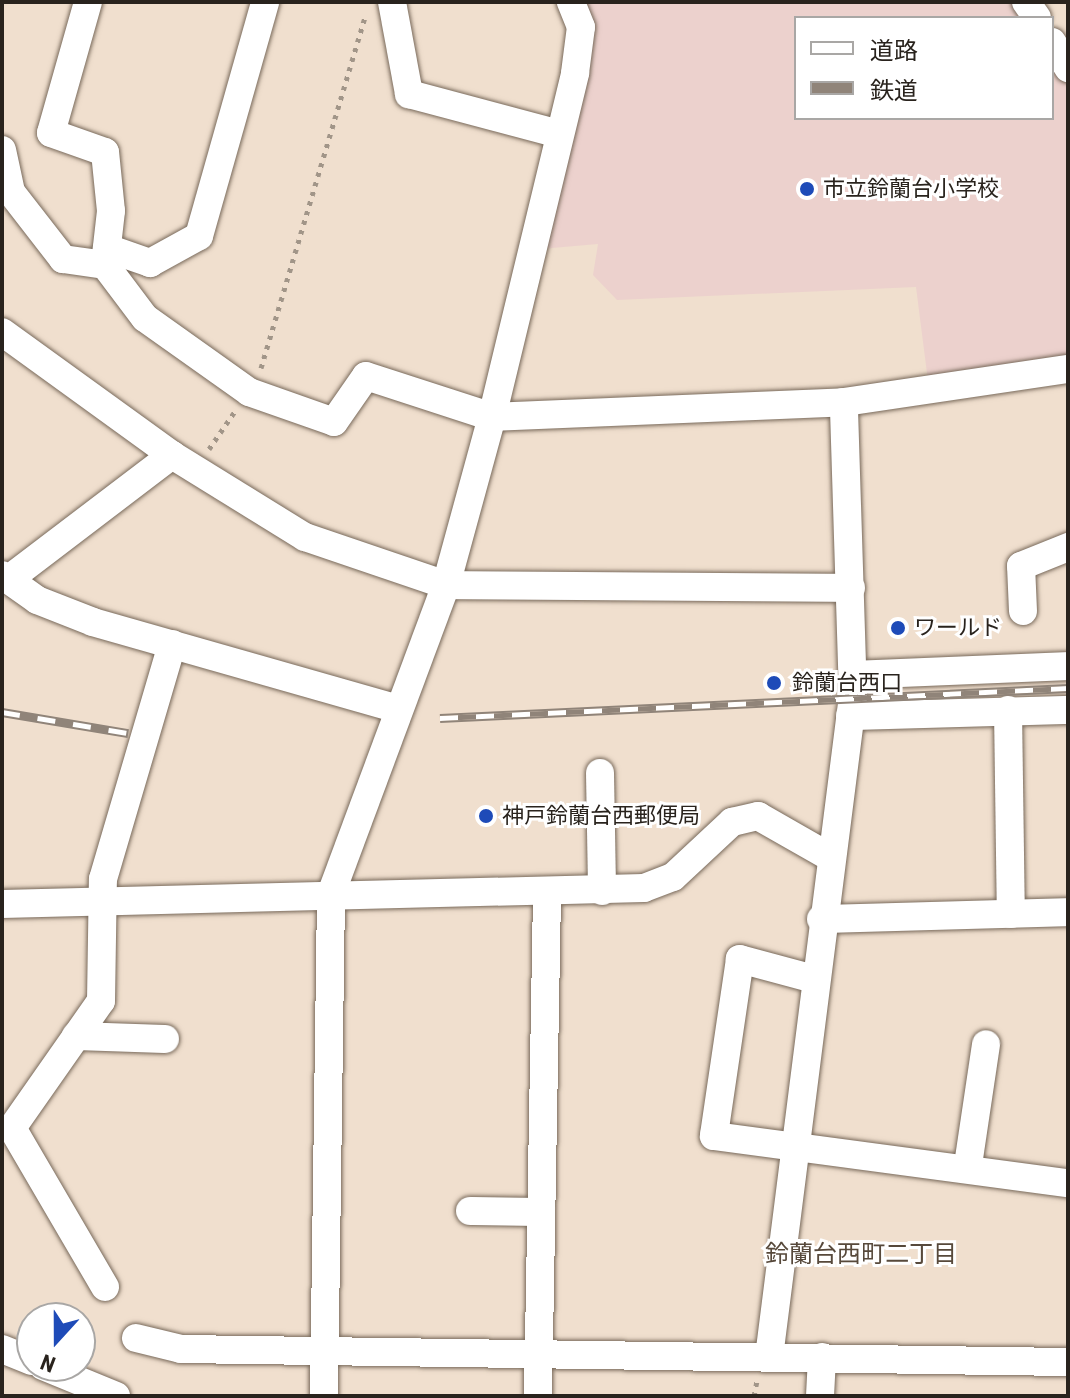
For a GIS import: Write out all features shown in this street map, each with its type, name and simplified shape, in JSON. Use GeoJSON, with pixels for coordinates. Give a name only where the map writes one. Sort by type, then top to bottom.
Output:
{"type":"FeatureCollection","features":[{"type":"Feature","properties":{"kind":"street"},"geometry":{"type":"LineString","coordinates":[[88,2],[51,133],[105,152],[106,257],[145,318],[249,392],[334,422],[366,376],[492,417],[844,402],[1068,369]]}},
{"type":"Feature","properties":{"kind":"street"},"geometry":{"type":"LineString","coordinates":[[2,150],[11,192],[63,259],[106,257],[150,263],[199,236],[265,2]]}},
{"type":"Feature","properties":{"kind":"street"},"geometry":{"type":"LineString","coordinates":[[392,2],[409,94],[559,134]]}},
{"type":"Feature","properties":{"kind":"street"},"geometry":{"type":"LineString","coordinates":[[324,1396],[331,894],[446,585],[492,417],[581,27],[571,2]]}},
{"type":"Feature","properties":{"kind":"street"},"geometry":{"type":"LineString","coordinates":[[1054,45],[1068,68]]}},
{"type":"Feature","properties":{"kind":"street"},"geometry":{"type":"LineString","coordinates":[[2,332],[184,462],[305,537],[446,585],[851,588]]}},
{"type":"Feature","properties":{"kind":"street"},"geometry":{"type":"LineString","coordinates":[[769,1357],[828,856],[854,675],[844,402]]}},
{"type":"Feature","properties":{"kind":"street"},"geometry":{"type":"LineString","coordinates":[[184,462],[5,577],[37,600],[172,644],[399,709]]}},
{"type":"Feature","properties":{"kind":"street"},"geometry":{"type":"LineString","coordinates":[[1023,611],[1021,566],[1068,547]]}},
{"type":"Feature","properties":{"kind":"street"},"geometry":{"type":"LineString","coordinates":[[105,1287],[12,1128],[101,1001],[107,896],[103,879],[172,644]]}},
{"type":"Feature","properties":{"kind":"street"},"geometry":{"type":"LineString","coordinates":[[854,675],[1068,666]]}},
{"type":"Feature","properties":{"kind":"street"},"geometry":{"type":"LineString","coordinates":[[1008,710],[1011,914]]}},
{"type":"Feature","properties":{"kind":"street"},"geometry":{"type":"LineString","coordinates":[[850,716],[1068,710]]}},
{"type":"Feature","properties":{"kind":"street"},"geometry":{"type":"LineString","coordinates":[[600,773],[602,891]]}},
{"type":"Feature","properties":{"kind":"street"},"geometry":{"type":"LineString","coordinates":[[2,904],[107,896],[602,891],[673,877],[732,822],[758,816],[828,856]]}},
{"type":"Feature","properties":{"kind":"street"},"geometry":{"type":"LineString","coordinates":[[538,1396],[547,893]]}},
{"type":"Feature","properties":{"kind":"street"},"geometry":{"type":"LineString","coordinates":[[821,919],[1068,912]]}},
{"type":"Feature","properties":{"kind":"street"},"geometry":{"type":"LineString","coordinates":[[814,979],[740,959],[714,1136],[968,1165],[1068,1183]]}},
{"type":"Feature","properties":{"kind":"street"},"geometry":{"type":"LineString","coordinates":[[76,1036],[165,1039]]}},
{"type":"Feature","properties":{"kind":"street"},"geometry":{"type":"LineString","coordinates":[[968,1165],[986,1044]]}},
{"type":"Feature","properties":{"kind":"street"},"geometry":{"type":"LineString","coordinates":[[470,1211],[541,1212]]}},
{"type":"Feature","properties":{"kind":"street"},"geometry":{"type":"LineString","coordinates":[[136,1338],[181,1349],[323,1348],[1068,1362]]}},
{"type":"Feature","properties":{"kind":"street"},"geometry":{"type":"LineString","coordinates":[[820,1396],[822,1357]]}},
{"type":"Feature","properties":{"kind":"street"},"geometry":{"type":"LineString","coordinates":[[82,1382],[116,1396]]}},
{"type":"Feature","properties":{"kind":"path"},"geometry":{"type":"LineString","coordinates":[[184,462],[249,392],[370,2]]}},
{"type":"Feature","properties":{"kind":"shaded area","name":"市立鈴蘭台小学校"},"geometry":{"type":"Polygon","coordinates":[[[571,2],[1026,2],[1036,16],[794,16],[794,120],[1054,120],[1054,45],[1068,68],[1068,369],[929,389],[916,287],[617,300],[593,275],[598,244],[529,250],[559,134],[571,2]]]}},
{"type":"Feature","properties":{"kind":"railway"},"geometry":{"type":"LineString","coordinates":[[440,718],[1068,688]]}},
{"type":"Feature","properties":{"kind":"railway"},"geometry":{"type":"LineString","coordinates":[[2,712],[128,733]]}},
{"type":"Feature","properties":{"kind":"place","name":"市立鈴蘭台小学校"},"geometry":{"type":"Point","coordinates":[807,189]}},
{"type":"Feature","properties":{"kind":"place","name":"ワールド"},"geometry":{"type":"Point","coordinates":[898,628]}},
{"type":"Feature","properties":{"kind":"place","name":"鈴蘭台西口"},"geometry":{"type":"Point","coordinates":[774,683]}},
{"type":"Feature","properties":{"kind":"place","name":"神戸鈴蘭台西郵便局"},"geometry":{"type":"Point","coordinates":[486,816]}},
{"type":"Feature","properties":{"kind":"district","name":"鈴蘭台西町二丁目"},"geometry":{"type":"Point","coordinates":[861,1255]}}]}
